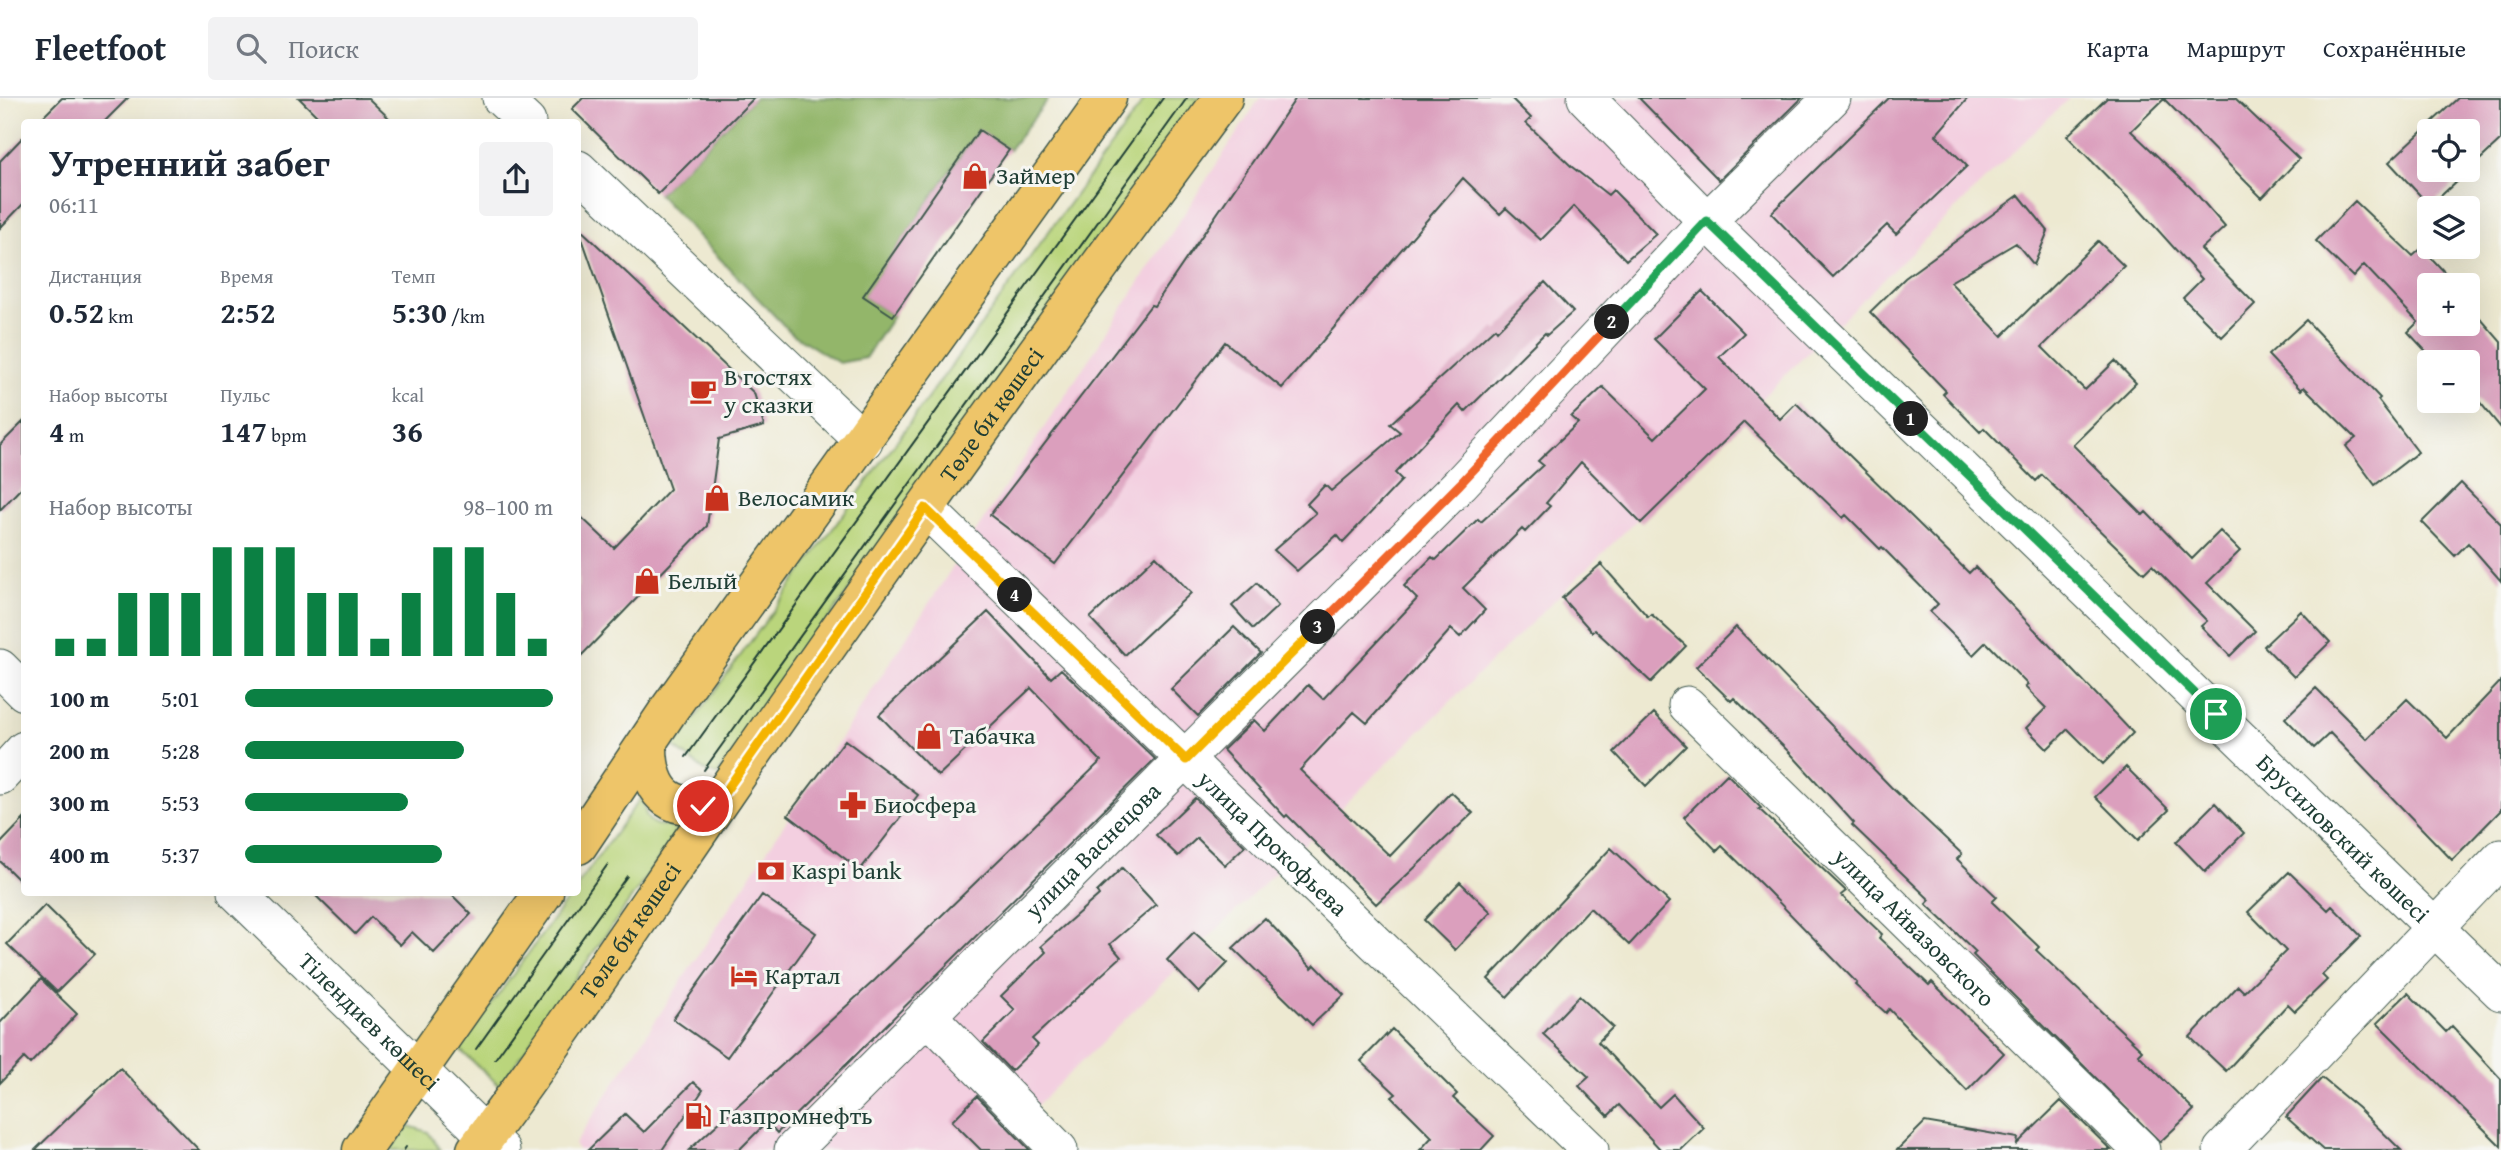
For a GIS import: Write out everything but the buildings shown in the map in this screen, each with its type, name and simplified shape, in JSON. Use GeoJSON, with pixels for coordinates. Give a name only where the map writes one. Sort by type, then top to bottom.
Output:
{"type":"FeatureCollection","features":[{"type":"Feature","properties":{"kind":"main road"},"geometry":{"type":"LineString","coordinates":[[581,841],[1107,98]]}},
{"type":"Feature","properties":{"kind":"main road","name":"Төле би көшесі"},"geometry":{"type":"LineString","coordinates":[[488,1145],[723,795],[1007,390],[1223,98]]}},
{"type":"Feature","properties":{"kind":"main road"},"geometry":{"type":"LineString","coordinates":[[648,744],[648,769],[654,784],[669,799],[686,807],[723,795]]}},
{"type":"Feature","properties":{"kind":"main road"},"geometry":{"type":"LineString","coordinates":[[362,1150],[541,896]]}},
{"type":"Feature","properties":{"kind":"street"},"geometry":{"type":"LineString","coordinates":[[501,98],[524,119]]}},
{"type":"Feature","properties":{"kind":"street","name":"Брусиловский көшесі"},"geometry":{"type":"LineString","coordinates":[[1586,98],[1707,221],[2501,992]]}},
{"type":"Feature","properties":{"kind":"street","name":"улица Васнецова"},"geometry":{"type":"LineString","coordinates":[[793,1150],[1460,484],[1707,221],[1832,98]]}},
{"type":"Feature","properties":{"kind":"street"},"geometry":{"type":"LineString","coordinates":[[581,172],[864,441]]}},
{"type":"Feature","properties":{"kind":"street","name":"улица Прокофьева"},"geometry":{"type":"LineString","coordinates":[[925,508],[1590,1150]]}},
{"type":"Feature","properties":{"kind":"street"},"geometry":{"type":"LineString","coordinates":[[0,668],[21,689]]}},
{"type":"Feature","properties":{"kind":"street","name":"улица Айвазовского"},"geometry":{"type":"LineString","coordinates":[[1686,705],[2141,1150]]}},
{"type":"Feature","properties":{"kind":"street"},"geometry":{"type":"LineString","coordinates":[[0,776],[21,753]]}},
{"type":"Feature","properties":{"kind":"street"},"geometry":{"type":"LineString","coordinates":[[2222,1150],[2434,925],[2501,858]]}},
{"type":"Feature","properties":{"kind":"street","name":"Тілендиев көшесі"},"geometry":{"type":"LineString","coordinates":[[240,896],[418,1071],[488,1145]]}},
{"type":"Feature","properties":{"kind":"street"},"geometry":{"type":"LineString","coordinates":[[927,1016],[1059,1150]]}},
{"type":"Feature","properties":{"kind":"shaded area"},"geometry":{"type":"Polygon","coordinates":[[[1260,98],[2069,98],[991,1150],[579,1150],[574,1145],[1260,98]]]}},
{"type":"Feature","properties":{"kind":"green space"},"geometry":{"type":"Polygon","coordinates":[[[754,98],[1049,98],[1009,150],[978,130],[864,296],[893,316],[865,358],[839,363],[791,333],[658,194],[754,98]]]}},
{"type":"Feature","properties":{"kind":"green space"},"geometry":{"type":"Polygon","coordinates":[[[1146,98],[1201,98],[717,775],[704,770],[674,747],[1146,98]]]}},
{"type":"Feature","properties":{"kind":"green space"},"geometry":{"type":"Polygon","coordinates":[[[642,796],[646,814],[653,823],[684,823],[500,1086],[459,1049],[570,896],[581,896],[581,881],[642,796]]]}},
{"type":"Feature","properties":{"kind":"green space"},"geometry":{"type":"Polygon","coordinates":[[[409,1126],[428,1132],[440,1150],[389,1150],[409,1126]]]}},
{"type":"Feature","properties":{"kind":"tram line"},"geometry":{"type":"LineString","coordinates":[[686,757],[1163,98]]}},
{"type":"Feature","properties":{"kind":"tram line"},"geometry":{"type":"LineString","coordinates":[[704,770],[1187,98]]}},
{"type":"Feature","properties":{"kind":"tram line"},"geometry":{"type":"LineString","coordinates":[[476,1049],[608,864]]}},
{"type":"Feature","properties":{"kind":"tram line"},"geometry":{"type":"LineString","coordinates":[[495,1059],[627,876]]}},
{"type":"Feature","properties":{"kind":"place","name":"Займер"},"geometry":{"type":"Point","coordinates":[975,176]}},
{"type":"Feature","properties":{"kind":"place","name":"В гостях у сказки"},"geometry":{"type":"Point","coordinates":[703,391]}},
{"type":"Feature","properties":{"kind":"place","name":"Велосамик"},"geometry":{"type":"Point","coordinates":[717,498]}},
{"type":"Feature","properties":{"kind":"place","name":"Белый"},"geometry":{"type":"Point","coordinates":[647,581]}},
{"type":"Feature","properties":{"kind":"place","name":"Табачка"},"geometry":{"type":"Point","coordinates":[929,736]}},
{"type":"Feature","properties":{"kind":"place","name":"Биосфера"},"geometry":{"type":"Point","coordinates":[853,805]}},
{"type":"Feature","properties":{"kind":"place","name":"Kaspi bank"},"geometry":{"type":"Point","coordinates":[771,871]}},
{"type":"Feature","properties":{"kind":"place","name":"Картал"},"geometry":{"type":"Point","coordinates":[744,976]}},
{"type":"Feature","properties":{"kind":"place","name":"Газпромнефть"},"geometry":{"type":"Point","coordinates":[698,1116]}},
{"type":"Feature","properties":{"kind":"route"},"geometry":{"type":"LineString","coordinates":[[703,806],[723,795],[925,508],[1186,760],[1460,484],[1707,221],[2216,714]]}}]}
